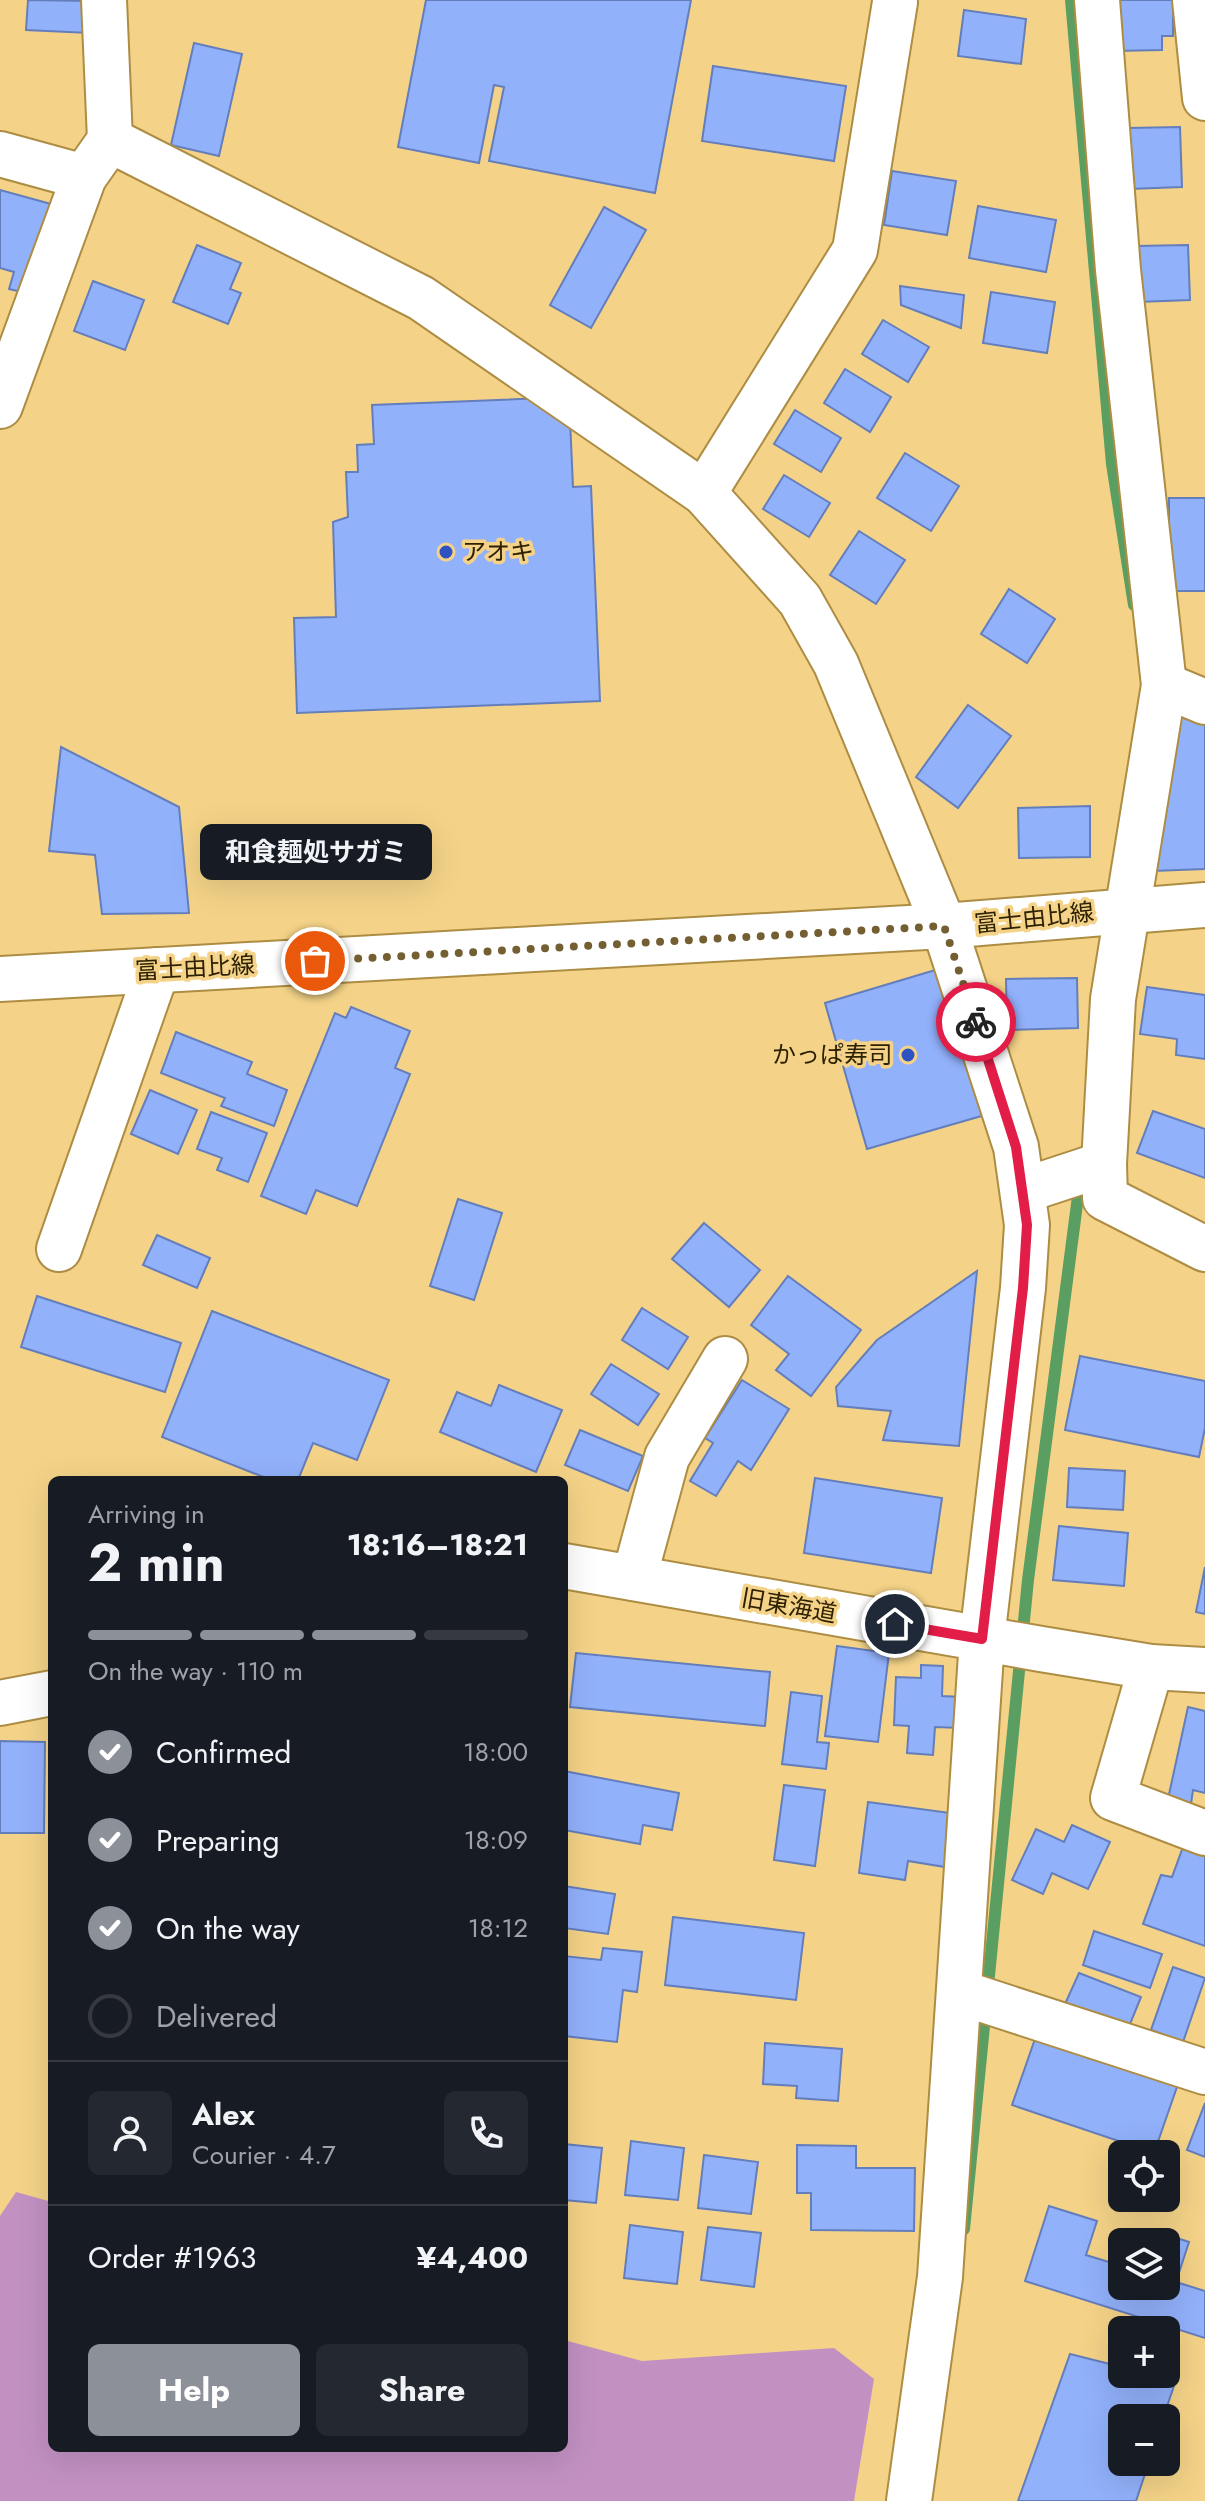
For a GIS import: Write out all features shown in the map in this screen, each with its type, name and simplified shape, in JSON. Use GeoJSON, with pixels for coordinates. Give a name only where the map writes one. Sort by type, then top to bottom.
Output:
{"type":"FeatureCollection","features":[{"type":"Feature","properties":{"kind":"street"},"geometry":{"type":"LineString","coordinates":[[0,406],[84,177],[110,140],[104,0]]}},
{"type":"Feature","properties":{"kind":"street"},"geometry":{"type":"LineString","coordinates":[[1097,0],[1118,270],[1164,685],[1113,999],[1105,1198],[1205,1249]]}},
{"type":"Feature","properties":{"kind":"street"},"geometry":{"type":"LineString","coordinates":[[1195,0],[1205,98]]}},
{"type":"Feature","properties":{"kind":"street"},"geometry":{"type":"LineString","coordinates":[[704,493],[855,250],[895,2]]}},
{"type":"Feature","properties":{"kind":"street"},"geometry":{"type":"LineString","coordinates":[[110,140],[421,298],[704,493],[800,600],[829,651],[944,926],[1016,1147],[1036,1186],[1027,1225],[989,1640],[978,1998],[909,2501]]}},
{"type":"Feature","properties":{"kind":"street"},"geometry":{"type":"LineString","coordinates":[[0,154],[84,177]]}},
{"type":"Feature","properties":{"kind":"street"},"geometry":{"type":"LineString","coordinates":[[1164,685],[1205,702]]}},
{"type":"Feature","properties":{"kind":"street","name":"富士由比線"},"geometry":{"type":"LineString","coordinates":[[0,979],[944,926],[1205,905]]}},
{"type":"Feature","properties":{"kind":"street"},"geometry":{"type":"LineString","coordinates":[[59,1249],[157,970]]}},
{"type":"Feature","properties":{"kind":"street"},"geometry":{"type":"LineString","coordinates":[[1036,1186],[1104,1164]]}},
{"type":"Feature","properties":{"kind":"street"},"geometry":{"type":"LineString","coordinates":[[634,1578],[667,1457],[725,1359]]}},
{"type":"Feature","properties":{"kind":"street","name":"旧東海道"},"geometry":{"type":"LineString","coordinates":[[568,1567],[1151,1667],[1205,1670]]}},
{"type":"Feature","properties":{"kind":"street"},"geometry":{"type":"LineString","coordinates":[[1151,1667],[1113,1798],[1205,1833]]}},
{"type":"Feature","properties":{"kind":"street"},"geometry":{"type":"LineString","coordinates":[[0,1703],[48,1694]]}},
{"type":"Feature","properties":{"kind":"street"},"geometry":{"type":"LineString","coordinates":[[978,1998],[1205,2072]]}},
{"type":"Feature","properties":{"kind":"shaded area"},"geometry":{"type":"Polygon","coordinates":[[[16,2192],[48,2201],[48,2452],[568,2452],[568,2341],[642,2361],[834,2348],[874,2379],[854,2501],[0,2501],[0,2216],[16,2192]]]}},
{"type":"Feature","properties":{"kind":"building"},"geometry":{"type":"Polygon","coordinates":[[[28,0],[90,1],[89,33],[26,30],[28,0]]]}},
{"type":"Feature","properties":{"kind":"building"},"geometry":{"type":"Polygon","coordinates":[[[426,0],[691,0],[655,193],[489,161],[504,87],[494,85],[479,163],[398,147],[426,0]]]}},
{"type":"Feature","properties":{"kind":"building"},"geometry":{"type":"Polygon","coordinates":[[[1114,0],[1173,0],[1173,36],[1162,36],[1162,50],[1114,51],[1114,0]]]}},
{"type":"Feature","properties":{"kind":"building"},"geometry":{"type":"Polygon","coordinates":[[[964,10],[1026,19],[1021,64],[958,56],[964,10]]]}},
{"type":"Feature","properties":{"kind":"building"},"geometry":{"type":"Polygon","coordinates":[[[194,43],[242,54],[219,156],[171,145],[194,43]]]}},
{"type":"Feature","properties":{"kind":"building"},"geometry":{"type":"Polygon","coordinates":[[[713,66],[846,86],[834,161],[702,141],[713,66]]]}},
{"type":"Feature","properties":{"kind":"building"},"geometry":{"type":"Polygon","coordinates":[[[1180,127],[1182,187],[1129,189],[1127,128],[1180,127]]]}},
{"type":"Feature","properties":{"kind":"building"},"geometry":{"type":"Polygon","coordinates":[[[892,171],[956,181],[947,235],[884,225],[892,171]]]}},
{"type":"Feature","properties":{"kind":"building"},"geometry":{"type":"Polygon","coordinates":[[[0,190],[51,204],[26,293],[9,289],[14,272],[0,268],[0,190]]]}},
{"type":"Feature","properties":{"kind":"building"},"geometry":{"type":"Polygon","coordinates":[[[978,206],[1056,220],[1046,272],[969,258],[978,206]]]}},
{"type":"Feature","properties":{"kind":"building"},"geometry":{"type":"Polygon","coordinates":[[[604,207],[646,230],[591,328],[550,305],[604,207]]]}},
{"type":"Feature","properties":{"kind":"building"},"geometry":{"type":"Polygon","coordinates":[[[197,245],[241,263],[230,289],[241,293],[228,324],[173,302],[197,245]]]}},
{"type":"Feature","properties":{"kind":"building"},"geometry":{"type":"Polygon","coordinates":[[[1188,245],[1190,300],[1138,302],[1136,246],[1188,245]]]}},
{"type":"Feature","properties":{"kind":"building"},"geometry":{"type":"Polygon","coordinates":[[[93,281],[144,300],[125,350],[74,331],[93,281]]]}},
{"type":"Feature","properties":{"kind":"building"},"geometry":{"type":"Polygon","coordinates":[[[900,286],[964,295],[961,328],[901,305],[900,286]]]}},
{"type":"Feature","properties":{"kind":"building"},"geometry":{"type":"Polygon","coordinates":[[[991,292],[1055,302],[1047,353],[983,343],[991,292]]]}},
{"type":"Feature","properties":{"kind":"building"},"geometry":{"type":"Polygon","coordinates":[[[883,320],[929,347],[908,382],[862,354],[883,320]]]}},
{"type":"Feature","properties":{"kind":"building"},"geometry":{"type":"Polygon","coordinates":[[[845,369],[891,397],[870,432],[824,403],[845,369]]]}},
{"type":"Feature","properties":{"kind":"building"},"geometry":{"type":"Polygon","coordinates":[[[569,397],[573,487],[591,486],[600,701],[297,713],[294,618],[336,617],[333,522],[348,517],[346,472],[358,472],[357,445],[374,444],[372,405],[569,397]]]}},
{"type":"Feature","properties":{"kind":"building"},"geometry":{"type":"Polygon","coordinates":[[[795,410],[841,438],[821,472],[774,444],[795,410]]]}},
{"type":"Feature","properties":{"kind":"building"},"geometry":{"type":"Polygon","coordinates":[[[905,453],[959,486],[931,531],[877,498],[905,453]]]}},
{"type":"Feature","properties":{"kind":"building"},"geometry":{"type":"Polygon","coordinates":[[[784,475],[830,503],[809,537],[763,509],[784,475]]]}},
{"type":"Feature","properties":{"kind":"building"},"geometry":{"type":"Polygon","coordinates":[[[1169,498],[1205,498],[1205,591],[1169,591],[1169,498]]]}},
{"type":"Feature","properties":{"kind":"building"},"geometry":{"type":"Polygon","coordinates":[[[859,531],[905,560],[876,604],[830,575],[859,531]]]}},
{"type":"Feature","properties":{"kind":"building"},"geometry":{"type":"Polygon","coordinates":[[[1009,589],[1055,619],[1027,663],[981,634],[1009,589]]]}},
{"type":"Feature","properties":{"kind":"building"},"geometry":{"type":"Polygon","coordinates":[[[968,705],[1011,736],[958,808],[916,777],[968,705]]]}},
{"type":"Feature","properties":{"kind":"building"},"geometry":{"type":"Polygon","coordinates":[[[1178,714],[1205,718],[1205,869],[1153,871],[1178,714]]]}},
{"type":"Feature","properties":{"kind":"building"},"geometry":{"type":"Polygon","coordinates":[[[61,747],[179,807],[189,913],[102,914],[95,855],[49,851],[61,747]]]}},
{"type":"Feature","properties":{"kind":"building"},"geometry":{"type":"Polygon","coordinates":[[[1090,806],[1090,857],[1019,858],[1018,808],[1090,806]]]}},
{"type":"Feature","properties":{"kind":"building"},"geometry":{"type":"Polygon","coordinates":[[[942,968],[985,1115],[867,1149],[825,1003],[942,968]]]}},
{"type":"Feature","properties":{"kind":"building"},"geometry":{"type":"Polygon","coordinates":[[[1077,978],[1078,1028],[1007,1030],[1006,979],[1077,978]]]}},
{"type":"Feature","properties":{"kind":"building"},"geometry":{"type":"Polygon","coordinates":[[[1147,987],[1205,995],[1205,1059],[1176,1055],[1177,1039],[1140,1034],[1147,987]]]}},
{"type":"Feature","properties":{"kind":"building"},"geometry":{"type":"Polygon","coordinates":[[[351,1007],[410,1031],[395,1068],[410,1074],[357,1206],[316,1190],[306,1214],[261,1196],[335,1013],[346,1018],[351,1007]]]}},
{"type":"Feature","properties":{"kind":"building"},"geometry":{"type":"Polygon","coordinates":[[[176,1032],[252,1062],[247,1074],[287,1090],[274,1126],[221,1106],[225,1098],[161,1073],[176,1032]]]}},
{"type":"Feature","properties":{"kind":"building"},"geometry":{"type":"Polygon","coordinates":[[[150,1090],[197,1110],[178,1154],[131,1134],[150,1090]]]}},
{"type":"Feature","properties":{"kind":"building"},"geometry":{"type":"Polygon","coordinates":[[[1153,1111],[1205,1129],[1205,1178],[1137,1153],[1153,1111]]]}},
{"type":"Feature","properties":{"kind":"building"},"geometry":{"type":"Polygon","coordinates":[[[211,1112],[267,1133],[248,1182],[217,1170],[222,1158],[197,1149],[211,1112]]]}},
{"type":"Feature","properties":{"kind":"building"},"geometry":{"type":"Polygon","coordinates":[[[458,1199],[502,1213],[474,1300],[430,1286],[458,1199]]]}},
{"type":"Feature","properties":{"kind":"building"},"geometry":{"type":"Polygon","coordinates":[[[704,1223],[760,1270],[729,1307],[672,1259],[704,1223]]]}},
{"type":"Feature","properties":{"kind":"building"},"geometry":{"type":"Polygon","coordinates":[[[157,1235],[210,1258],[197,1288],[143,1265],[157,1235]]]}},
{"type":"Feature","properties":{"kind":"building"},"geometry":{"type":"Polygon","coordinates":[[[977,1271],[959,1446],[883,1440],[891,1411],[838,1406],[836,1387],[877,1340],[977,1271]]]}},
{"type":"Feature","properties":{"kind":"building"},"geometry":{"type":"Polygon","coordinates":[[[788,1276],[861,1330],[811,1396],[776,1370],[789,1354],[751,1325],[788,1276]]]}},
{"type":"Feature","properties":{"kind":"building"},"geometry":{"type":"Polygon","coordinates":[[[37,1296],[181,1343],[165,1392],[21,1347],[37,1296]]]}},
{"type":"Feature","properties":{"kind":"building"},"geometry":{"type":"Polygon","coordinates":[[[642,1308],[688,1337],[668,1369],[622,1340],[642,1308]]]}},
{"type":"Feature","properties":{"kind":"building"},"geometry":{"type":"Polygon","coordinates":[[[212,1311],[389,1380],[357,1460],[313,1443],[300,1476],[261,1476],[162,1437],[212,1311]]]}},
{"type":"Feature","properties":{"kind":"building"},"geometry":{"type":"Polygon","coordinates":[[[1080,1356],[1205,1381],[1205,1428],[1199,1457],[1065,1430],[1080,1356]]]}},
{"type":"Feature","properties":{"kind":"building"},"geometry":{"type":"Polygon","coordinates":[[[611,1364],[659,1394],[638,1425],[591,1394],[611,1364]]]}},
{"type":"Feature","properties":{"kind":"building"},"geometry":{"type":"Polygon","coordinates":[[[742,1380],[789,1409],[751,1470],[738,1461],[716,1496],[690,1481],[713,1443],[705,1438],[742,1380]]]}},
{"type":"Feature","properties":{"kind":"building"},"geometry":{"type":"Polygon","coordinates":[[[499,1385],[562,1410],[536,1472],[440,1432],[457,1392],[491,1406],[499,1385]]]}},
{"type":"Feature","properties":{"kind":"building"},"geometry":{"type":"Polygon","coordinates":[[[580,1430],[643,1456],[628,1491],[565,1465],[580,1430]]]}},
{"type":"Feature","properties":{"kind":"building"},"geometry":{"type":"Polygon","coordinates":[[[1069,1468],[1125,1471],[1123,1510],[1067,1507],[1069,1468]]]}},
{"type":"Feature","properties":{"kind":"building"},"geometry":{"type":"Polygon","coordinates":[[[815,1478],[942,1498],[931,1573],[804,1553],[815,1478]]]}},
{"type":"Feature","properties":{"kind":"building"},"geometry":{"type":"Polygon","coordinates":[[[1059,1526],[1128,1533],[1124,1586],[1053,1580],[1059,1526]]]}},
{"type":"Feature","properties":{"kind":"building"},"geometry":{"type":"Polygon","coordinates":[[[1205,1567],[1205,1614],[1196,1612],[1205,1567]]]}},
{"type":"Feature","properties":{"kind":"building"},"geometry":{"type":"Polygon","coordinates":[[[837,1646],[889,1653],[878,1742],[825,1736],[837,1646]]]}},
{"type":"Feature","properties":{"kind":"building"},"geometry":{"type":"Polygon","coordinates":[[[576,1653],[770,1672],[765,1726],[570,1707],[576,1653]]]}},
{"type":"Feature","properties":{"kind":"building"},"geometry":{"type":"Polygon","coordinates":[[[921,1665],[943,1666],[942,1696],[962,1697],[960,1728],[935,1727],[933,1755],[907,1753],[909,1726],[894,1725],[896,1677],[921,1678],[921,1665]]]}},
{"type":"Feature","properties":{"kind":"building"},"geometry":{"type":"Polygon","coordinates":[[[791,1692],[822,1696],[817,1742],[829,1743],[826,1769],[782,1764],[791,1692]]]}},
{"type":"Feature","properties":{"kind":"building"},"geometry":{"type":"Polygon","coordinates":[[[1188,1707],[1205,1711],[1205,1793],[1193,1790],[1191,1804],[1168,1799],[1188,1707]]]}},
{"type":"Feature","properties":{"kind":"building"},"geometry":{"type":"Polygon","coordinates":[[[0,1741],[45,1742],[44,1833],[0,1833],[0,1741]]]}},
{"type":"Feature","properties":{"kind":"building"},"geometry":{"type":"Polygon","coordinates":[[[568,1772],[679,1793],[672,1830],[643,1825],[640,1844],[568,1831],[568,1772]]]}},
{"type":"Feature","properties":{"kind":"building"},"geometry":{"type":"Polygon","coordinates":[[[784,1785],[825,1790],[815,1866],[774,1860],[784,1785]]]}},
{"type":"Feature","properties":{"kind":"building"},"geometry":{"type":"Polygon","coordinates":[[[868,1802],[958,1814],[951,1868],[908,1861],[905,1880],[859,1873],[868,1802]]]}},
{"type":"Feature","properties":{"kind":"building"},"geometry":{"type":"Polygon","coordinates":[[[1072,1825],[1110,1842],[1088,1889],[1052,1873],[1043,1894],[1012,1880],[1036,1829],[1064,1842],[1072,1825]]]}},
{"type":"Feature","properties":{"kind":"building"},"geometry":{"type":"Polygon","coordinates":[[[1187,1836],[1205,1843],[1205,1946],[1143,1924],[1161,1875],[1172,1877],[1187,1836]]]}},
{"type":"Feature","properties":{"kind":"building"},"geometry":{"type":"Polygon","coordinates":[[[568,1887],[615,1894],[608,1934],[568,1929],[568,1887]]]}},
{"type":"Feature","properties":{"kind":"building"},"geometry":{"type":"Polygon","coordinates":[[[673,1917],[804,1933],[796,2000],[665,1985],[673,1917]]]}},
{"type":"Feature","properties":{"kind":"building"},"geometry":{"type":"Polygon","coordinates":[[[1094,1931],[1162,1954],[1150,1988],[1083,1965],[1094,1931]]]}},
{"type":"Feature","properties":{"kind":"building"},"geometry":{"type":"Polygon","coordinates":[[[603,1948],[642,1952],[637,1992],[623,1990],[617,2042],[568,2036],[568,1956],[601,1960],[603,1948]]]}},
{"type":"Feature","properties":{"kind":"building"},"geometry":{"type":"Polygon","coordinates":[[[1173,1967],[1205,1978],[1183,2042],[1151,2030],[1173,1967]]]}},
{"type":"Feature","properties":{"kind":"building"},"geometry":{"type":"Polygon","coordinates":[[[1079,1973],[1141,1997],[1128,2029],[1065,2004],[1079,1973]]]}},
{"type":"Feature","properties":{"kind":"building"},"geometry":{"type":"Polygon","coordinates":[[[1036,2036],[1178,2084],[1159,2140],[1116,2140],[1012,2105],[1036,2036]]]}},
{"type":"Feature","properties":{"kind":"building"},"geometry":{"type":"Polygon","coordinates":[[[765,2043],[842,2049],[838,2101],[796,2098],[797,2086],[763,2084],[765,2043]]]}},
{"type":"Feature","properties":{"kind":"building"},"geometry":{"type":"Polygon","coordinates":[[[1205,2103],[1205,2157],[1187,2150],[1205,2103]]]}},
{"type":"Feature","properties":{"kind":"building"},"geometry":{"type":"Polygon","coordinates":[[[631,2141],[684,2148],[678,2200],[625,2195],[631,2141]]]}},
{"type":"Feature","properties":{"kind":"building"},"geometry":{"type":"Polygon","coordinates":[[[568,2144],[602,2148],[596,2203],[568,2200],[568,2144]]]}},
{"type":"Feature","properties":{"kind":"building"},"geometry":{"type":"Polygon","coordinates":[[[797,2145],[856,2146],[856,2168],[915,2168],[914,2231],[811,2230],[811,2193],[797,2193],[797,2145]]]}},
{"type":"Feature","properties":{"kind":"building"},"geometry":{"type":"Polygon","coordinates":[[[704,2155],[758,2162],[751,2214],[698,2208],[704,2155]]]}},
{"type":"Feature","properties":{"kind":"building"},"geometry":{"type":"Polygon","coordinates":[[[1049,2206],[1097,2221],[1086,2255],[1108,2262],[1108,2300],[1180,2300],[1180,2283],[1205,2291],[1205,2338],[1180,2330],[1180,2316],[1136,2316],[1025,2281],[1049,2206]]]}},
{"type":"Feature","properties":{"kind":"building"},"geometry":{"type":"Polygon","coordinates":[[[630,2225],[683,2232],[677,2284],[624,2278],[630,2225]]]}},
{"type":"Feature","properties":{"kind":"building"},"geometry":{"type":"Polygon","coordinates":[[[708,2227],[761,2233],[754,2287],[701,2280],[708,2227]]]}},
{"type":"Feature","properties":{"kind":"building"},"geometry":{"type":"Polygon","coordinates":[[[1180,2239],[1189,2242],[1180,2270],[1180,2239]]]}},
{"type":"Feature","properties":{"kind":"building"},"geometry":{"type":"Polygon","coordinates":[[[1070,2354],[1108,2364],[1108,2388],[1173,2388],[1168,2404],[1108,2404],[1108,2476],[1144,2476],[1136,2501],[1018,2501],[1070,2354]]]}},
{"type":"Feature","properties":{"kind":"waterway"},"geometry":{"type":"LineString","coordinates":[[1071,0],[1112,464],[1134,605]]}},
{"type":"Feature","properties":{"kind":"waterway"},"geometry":{"type":"LineString","coordinates":[[964,2229],[1028,1580],[1080,1181]]}},
{"type":"Feature","properties":{"kind":"way so far"},"geometry":{"type":"LineString","coordinates":[[315,961],[944,926],[976,1022]]}},
{"type":"Feature","properties":{"kind":"place","name":"アオキ"},"geometry":{"type":"Point","coordinates":[446,552]}},
{"type":"Feature","properties":{"kind":"place","name":"和食麺処サガミ"},"geometry":{"type":"Point","coordinates":[315,961]}},
{"type":"Feature","properties":{"kind":"place","name":"かっぱ寿司"},"geometry":{"type":"Point","coordinates":[908,1055]}},
{"type":"Feature","properties":{"kind":"route"},"geometry":{"type":"LineString","coordinates":[[895,1624],[982,1639],[1023,1288],[1027,1225],[1025,1190],[1016,1147],[976,1022]]}}]}
